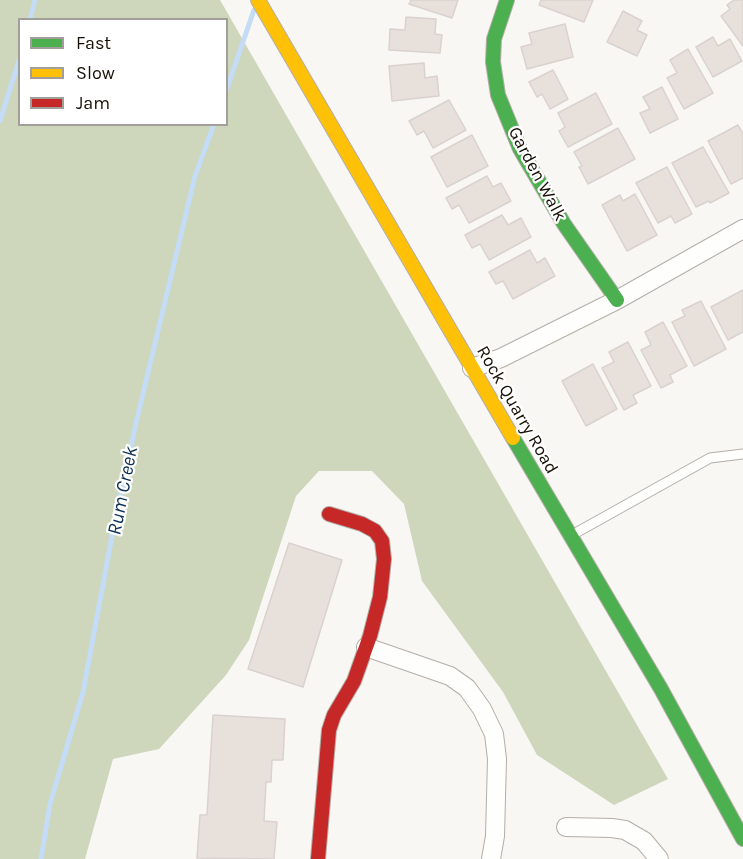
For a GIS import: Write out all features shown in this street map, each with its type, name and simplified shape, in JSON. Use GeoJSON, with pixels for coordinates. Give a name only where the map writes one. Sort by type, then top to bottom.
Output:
{"type":"FeatureCollection","features":[{"type":"Feature","properties":{"kind":"street","name":"Rock Quarry Road"},"geometry":{"type":"LineString","coordinates":[[258,0],[570,537],[662,689],[743,839]]}},
{"type":"Feature","properties":{"kind":"street","name":"Garden Walk"},"geometry":{"type":"LineString","coordinates":[[507,0],[494,39],[492,62],[498,95],[520,149],[564,224],[616,300]]}},
{"type":"Feature","properties":{"kind":"street"},"geometry":{"type":"LineString","coordinates":[[472,368],[501,358],[616,300],[743,229]]}},
{"type":"Feature","properties":{"kind":"street"},"geometry":{"type":"LineString","coordinates":[[318,859],[329,730],[334,715],[354,681],[366,647],[381,590],[384,559],[382,541],[371,527],[329,514]]}},
{"type":"Feature","properties":{"kind":"street"},"geometry":{"type":"LineString","coordinates":[[366,647],[450,676],[467,688],[482,709],[494,734],[497,759],[495,836],[491,859]]}},
{"type":"Feature","properties":{"kind":"street"},"geometry":{"type":"LineString","coordinates":[[566,827],[625,830],[644,841],[659,859]]}},
{"type":"Feature","properties":{"kind":"lane"},"geometry":{"type":"LineString","coordinates":[[570,537],[710,458],[743,454]]}},
{"type":"Feature","properties":{"kind":"green space"},"geometry":{"type":"Polygon","coordinates":[[[0,0],[220,0],[668,779],[614,805],[537,755],[503,692],[422,581],[404,504],[372,471],[319,471],[296,496],[249,640],[226,675],[159,749],[113,759],[85,859],[0,859],[0,0]]]}},
{"type":"Feature","properties":{"kind":"building"},"geometry":{"type":"Polygon","coordinates":[[[411,0],[458,0],[452,18],[409,4],[411,0]]]}},
{"type":"Feature","properties":{"kind":"building"},"geometry":{"type":"Polygon","coordinates":[[[541,0],[593,0],[584,22],[539,5],[541,0]]]}},
{"type":"Feature","properties":{"kind":"building"},"geometry":{"type":"Polygon","coordinates":[[[734,0],[743,0],[743,46],[721,16],[730,9],[727,5],[734,0]]]}},
{"type":"Feature","properties":{"kind":"building"},"geometry":{"type":"Polygon","coordinates":[[[623,11],[642,21],[637,30],[647,35],[637,56],[607,42],[623,11]]]}},
{"type":"Feature","properties":{"kind":"building"},"geometry":{"type":"Polygon","coordinates":[[[406,17],[436,19],[435,34],[442,35],[440,53],[389,50],[390,29],[405,30],[406,17]]]}},
{"type":"Feature","properties":{"kind":"building"},"geometry":{"type":"Polygon","coordinates":[[[565,24],[573,57],[527,69],[521,47],[532,44],[529,33],[565,24]]]}},
{"type":"Feature","properties":{"kind":"building"},"geometry":{"type":"Polygon","coordinates":[[[713,37],[718,46],[730,39],[742,61],[713,77],[696,47],[713,37]]]}},
{"type":"Feature","properties":{"kind":"building"},"geometry":{"type":"Polygon","coordinates":[[[688,49],[713,93],[684,109],[667,78],[677,73],[670,60],[688,49]]]}},
{"type":"Feature","properties":{"kind":"building"},"geometry":{"type":"Polygon","coordinates":[[[424,63],[425,78],[437,76],[439,96],[392,101],[389,66],[424,63]]]}},
{"type":"Feature","properties":{"kind":"building"},"geometry":{"type":"Polygon","coordinates":[[[553,70],[568,99],[550,109],[542,94],[537,97],[529,82],[553,70]]]}},
{"type":"Feature","properties":{"kind":"building"},"geometry":{"type":"Polygon","coordinates":[[[662,87],[678,119],[650,133],[640,113],[650,109],[643,97],[662,87]]]}},
{"type":"Feature","properties":{"kind":"building"},"geometry":{"type":"Polygon","coordinates":[[[596,93],[612,124],[568,147],[559,131],[565,127],[558,113],[596,93]]]}},
{"type":"Feature","properties":{"kind":"building"},"geometry":{"type":"Polygon","coordinates":[[[449,100],[466,130],[433,148],[424,131],[417,135],[409,121],[449,100]]]}},
{"type":"Feature","properties":{"kind":"building"},"geometry":{"type":"Polygon","coordinates":[[[738,125],[743,134],[743,178],[731,184],[708,141],[738,125]]]}},
{"type":"Feature","properties":{"kind":"building"},"geometry":{"type":"Polygon","coordinates":[[[618,128],[635,159],[588,184],[574,152],[618,128]]]}},
{"type":"Feature","properties":{"kind":"building"},"geometry":{"type":"Polygon","coordinates":[[[472,135],[488,166],[447,187],[431,157],[472,135]]]}},
{"type":"Feature","properties":{"kind":"building"},"geometry":{"type":"Polygon","coordinates":[[[703,147],[729,193],[696,207],[672,163],[703,147]]]}},
{"type":"Feature","properties":{"kind":"building"},"geometry":{"type":"Polygon","coordinates":[[[667,167],[692,214],[675,223],[671,216],[658,223],[636,183],[667,167]]]}},
{"type":"Feature","properties":{"kind":"building"},"geometry":{"type":"Polygon","coordinates":[[[487,176],[493,187],[501,183],[511,201],[469,223],[459,205],[452,209],[446,198],[487,176]]]}},
{"type":"Feature","properties":{"kind":"building"},"geometry":{"type":"Polygon","coordinates":[[[635,194],[657,235],[627,251],[602,205],[620,195],[623,201],[635,194]]]}},
{"type":"Feature","properties":{"kind":"building"},"geometry":{"type":"Polygon","coordinates":[[[502,215],[508,225],[521,218],[531,237],[489,260],[480,244],[472,248],[465,235],[502,215]]]}},
{"type":"Feature","properties":{"kind":"building"},"geometry":{"type":"Polygon","coordinates":[[[530,250],[537,263],[545,258],[555,276],[513,299],[503,281],[496,284],[489,272],[530,250]]]}},
{"type":"Feature","properties":{"kind":"building"},"geometry":{"type":"Polygon","coordinates":[[[743,290],[743,332],[728,340],[711,307],[743,290]]]}},
{"type":"Feature","properties":{"kind":"building"},"geometry":{"type":"Polygon","coordinates":[[[701,301],[726,349],[694,366],[672,322],[685,316],[682,310],[701,301]]]}},
{"type":"Feature","properties":{"kind":"building"},"geometry":{"type":"Polygon","coordinates":[[[663,322],[687,366],[670,375],[673,382],[661,388],[641,350],[651,345],[645,332],[663,322]]]}},
{"type":"Feature","properties":{"kind":"building"},"geometry":{"type":"Polygon","coordinates":[[[628,342],[651,386],[633,395],[637,403],[624,410],[602,368],[614,362],[609,352],[628,342]]]}},
{"type":"Feature","properties":{"kind":"building"},"geometry":{"type":"Polygon","coordinates":[[[593,364],[617,409],[586,426],[562,381],[593,364]]]}},
{"type":"Feature","properties":{"kind":"building"},"geometry":{"type":"Polygon","coordinates":[[[289,543],[342,560],[303,687],[248,669],[289,543]]]}},
{"type":"Feature","properties":{"kind":"building"},"geometry":{"type":"Polygon","coordinates":[[[213,715],[285,719],[283,760],[272,760],[271,782],[266,782],[264,821],[277,822],[274,859],[197,858],[200,815],[207,815],[213,715]]]}},
{"type":"Feature","properties":{"kind":"waterway"},"geometry":{"type":"LineString","coordinates":[[30,18],[35,0]]}},
{"type":"Feature","properties":{"kind":"waterway","name":"Rum Creek"},"geometry":{"type":"LineString","coordinates":[[228,85],[254,10]]}},
{"type":"Feature","properties":{"kind":"waterway"},"geometry":{"type":"LineString","coordinates":[[0,121],[18,63]]}},
{"type":"Feature","properties":{"kind":"waterway","name":"Rum Creek"},"geometry":{"type":"LineString","coordinates":[[41,859],[50,804],[83,692],[114,525],[136,423],[195,176],[213,126]]}},
{"type":"Feature","properties":{"kind":"traffic: fast"},"geometry":{"type":"LineString","coordinates":[[507,0],[494,39],[493,62],[498,95],[520,149],[564,224],[617,300]]}},
{"type":"Feature","properties":{"kind":"traffic: fast"},"geometry":{"type":"LineString","coordinates":[[513,438],[661,689],[743,839]]}},
{"type":"Feature","properties":{"kind":"traffic: slow"},"geometry":{"type":"LineString","coordinates":[[258,0],[513,438]]}},
{"type":"Feature","properties":{"kind":"traffic: jam"},"geometry":{"type":"LineString","coordinates":[[318,859],[329,730],[334,715],[354,681],[370,636],[380,597],[384,559],[382,541],[375,531],[362,524],[329,514]]}}]}
